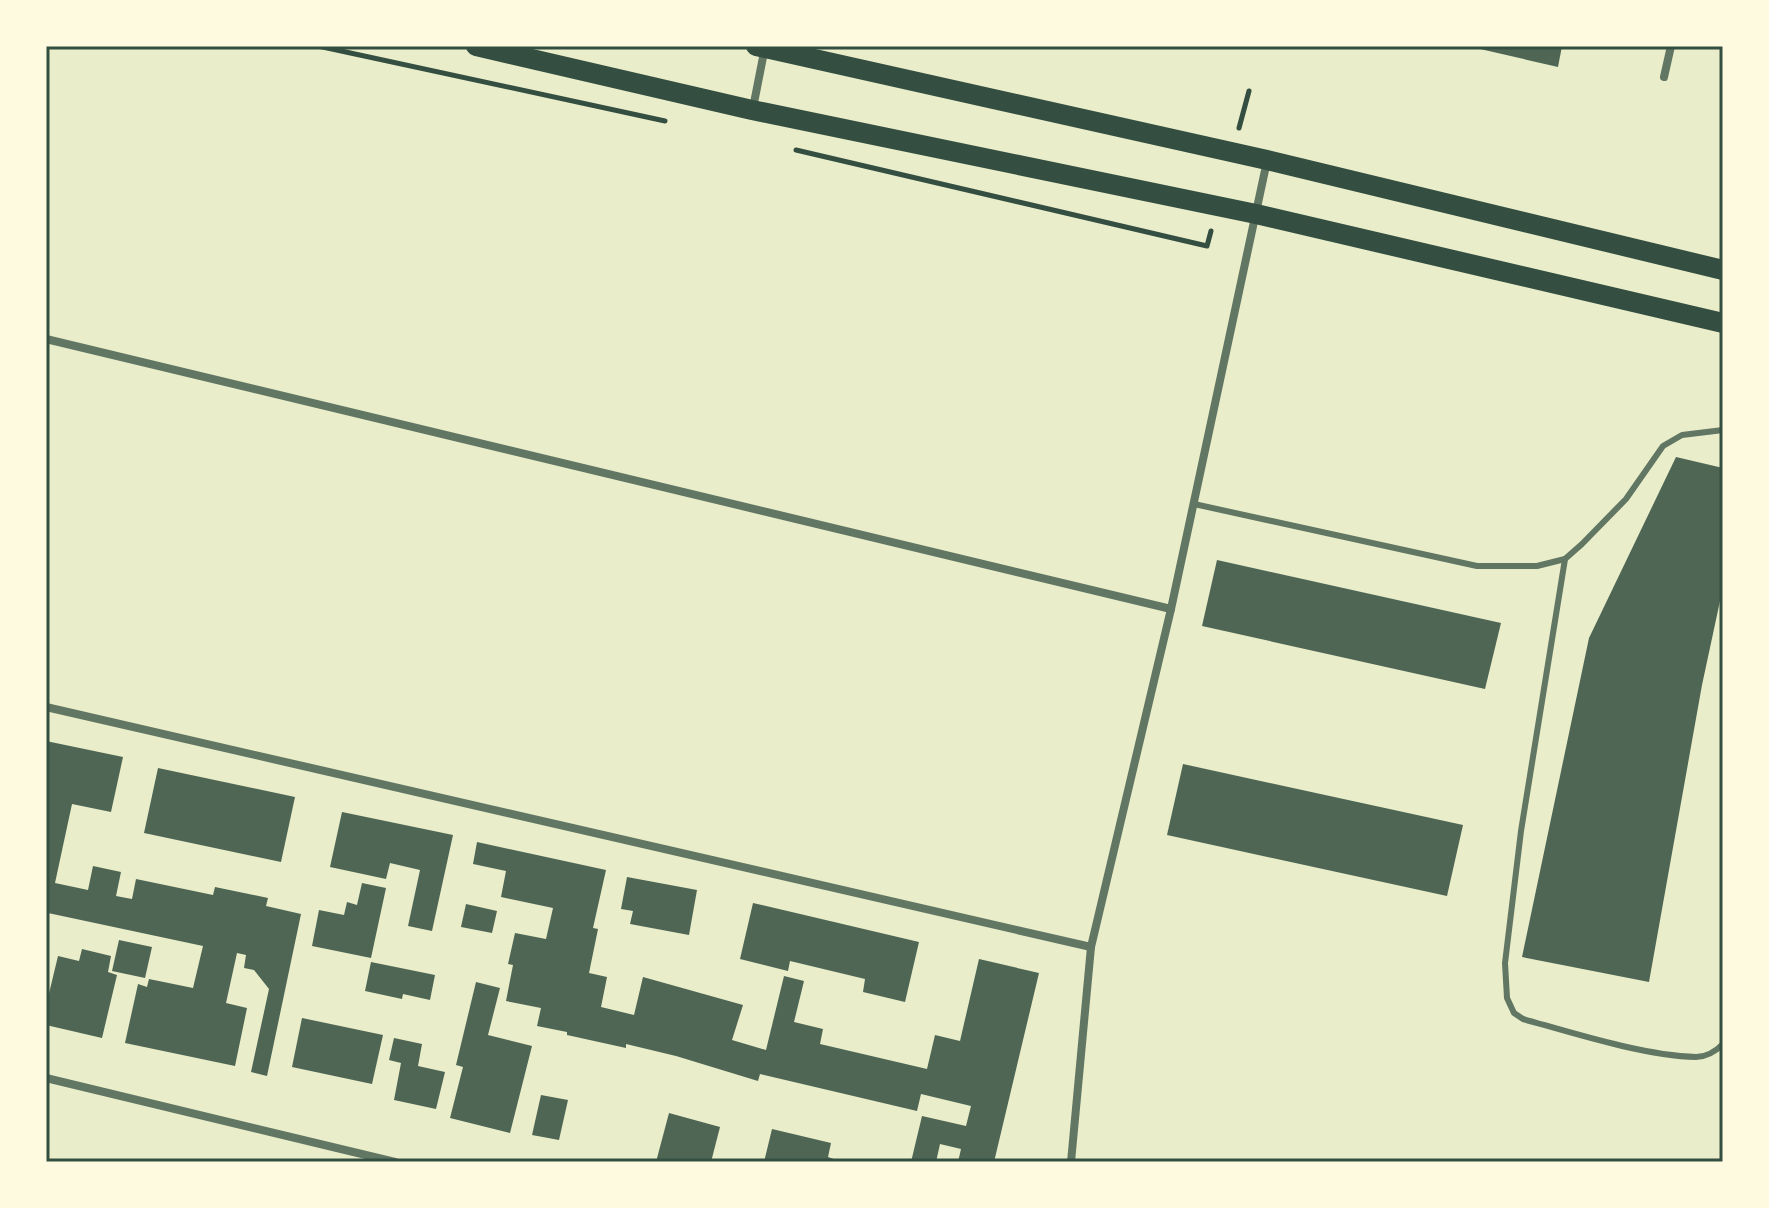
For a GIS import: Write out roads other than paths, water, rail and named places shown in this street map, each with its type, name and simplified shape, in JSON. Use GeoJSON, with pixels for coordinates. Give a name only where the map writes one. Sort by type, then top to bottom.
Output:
{"type":"FeatureCollection","features":[{"type":"Feature","properties":{"kind":"main road"},"geometry":{"type":"LineString","coordinates":[[476,46],[752,110],[1256,214],[1723,323]]}},
{"type":"Feature","properties":{"kind":"main road"},"geometry":{"type":"LineString","coordinates":[[762,47],[1267,160],[1723,270]]}},
{"type":"Feature","properties":{"kind":"street"},"geometry":{"type":"LineString","coordinates":[[1664,77],[1671,46]]}},
{"type":"Feature","properties":{"kind":"street"},"geometry":{"type":"LineString","coordinates":[[752,110],[762,47]]}},
{"type":"Feature","properties":{"kind":"street"},"geometry":{"type":"LineString","coordinates":[[1071,1162],[1091,947],[1171,609],[1267,160]]}},
{"type":"Feature","properties":{"kind":"street"},"geometry":{"type":"LineString","coordinates":[[46,339],[1171,609]]}},
{"type":"Feature","properties":{"kind":"street"},"geometry":{"type":"LineString","coordinates":[[46,707],[1091,947]]}},
{"type":"Feature","properties":{"kind":"street"},"geometry":{"type":"LineString","coordinates":[[46,1078],[395,1162]]}},
{"type":"Feature","properties":{"kind":"lane"},"geometry":{"type":"LineString","coordinates":[[1194,504],[1477,566],[1537,566],[1565,559],[1626,499],[1663,446],[1682,435],[1723,430]]}},
{"type":"Feature","properties":{"kind":"lane"},"geometry":{"type":"LineString","coordinates":[[1565,559],[1516,867],[1505,963],[1507,998],[1514,1013],[1523,1019],[1613,1043],[1697,1057],[1714,1052],[1723,1044]]}}]}
